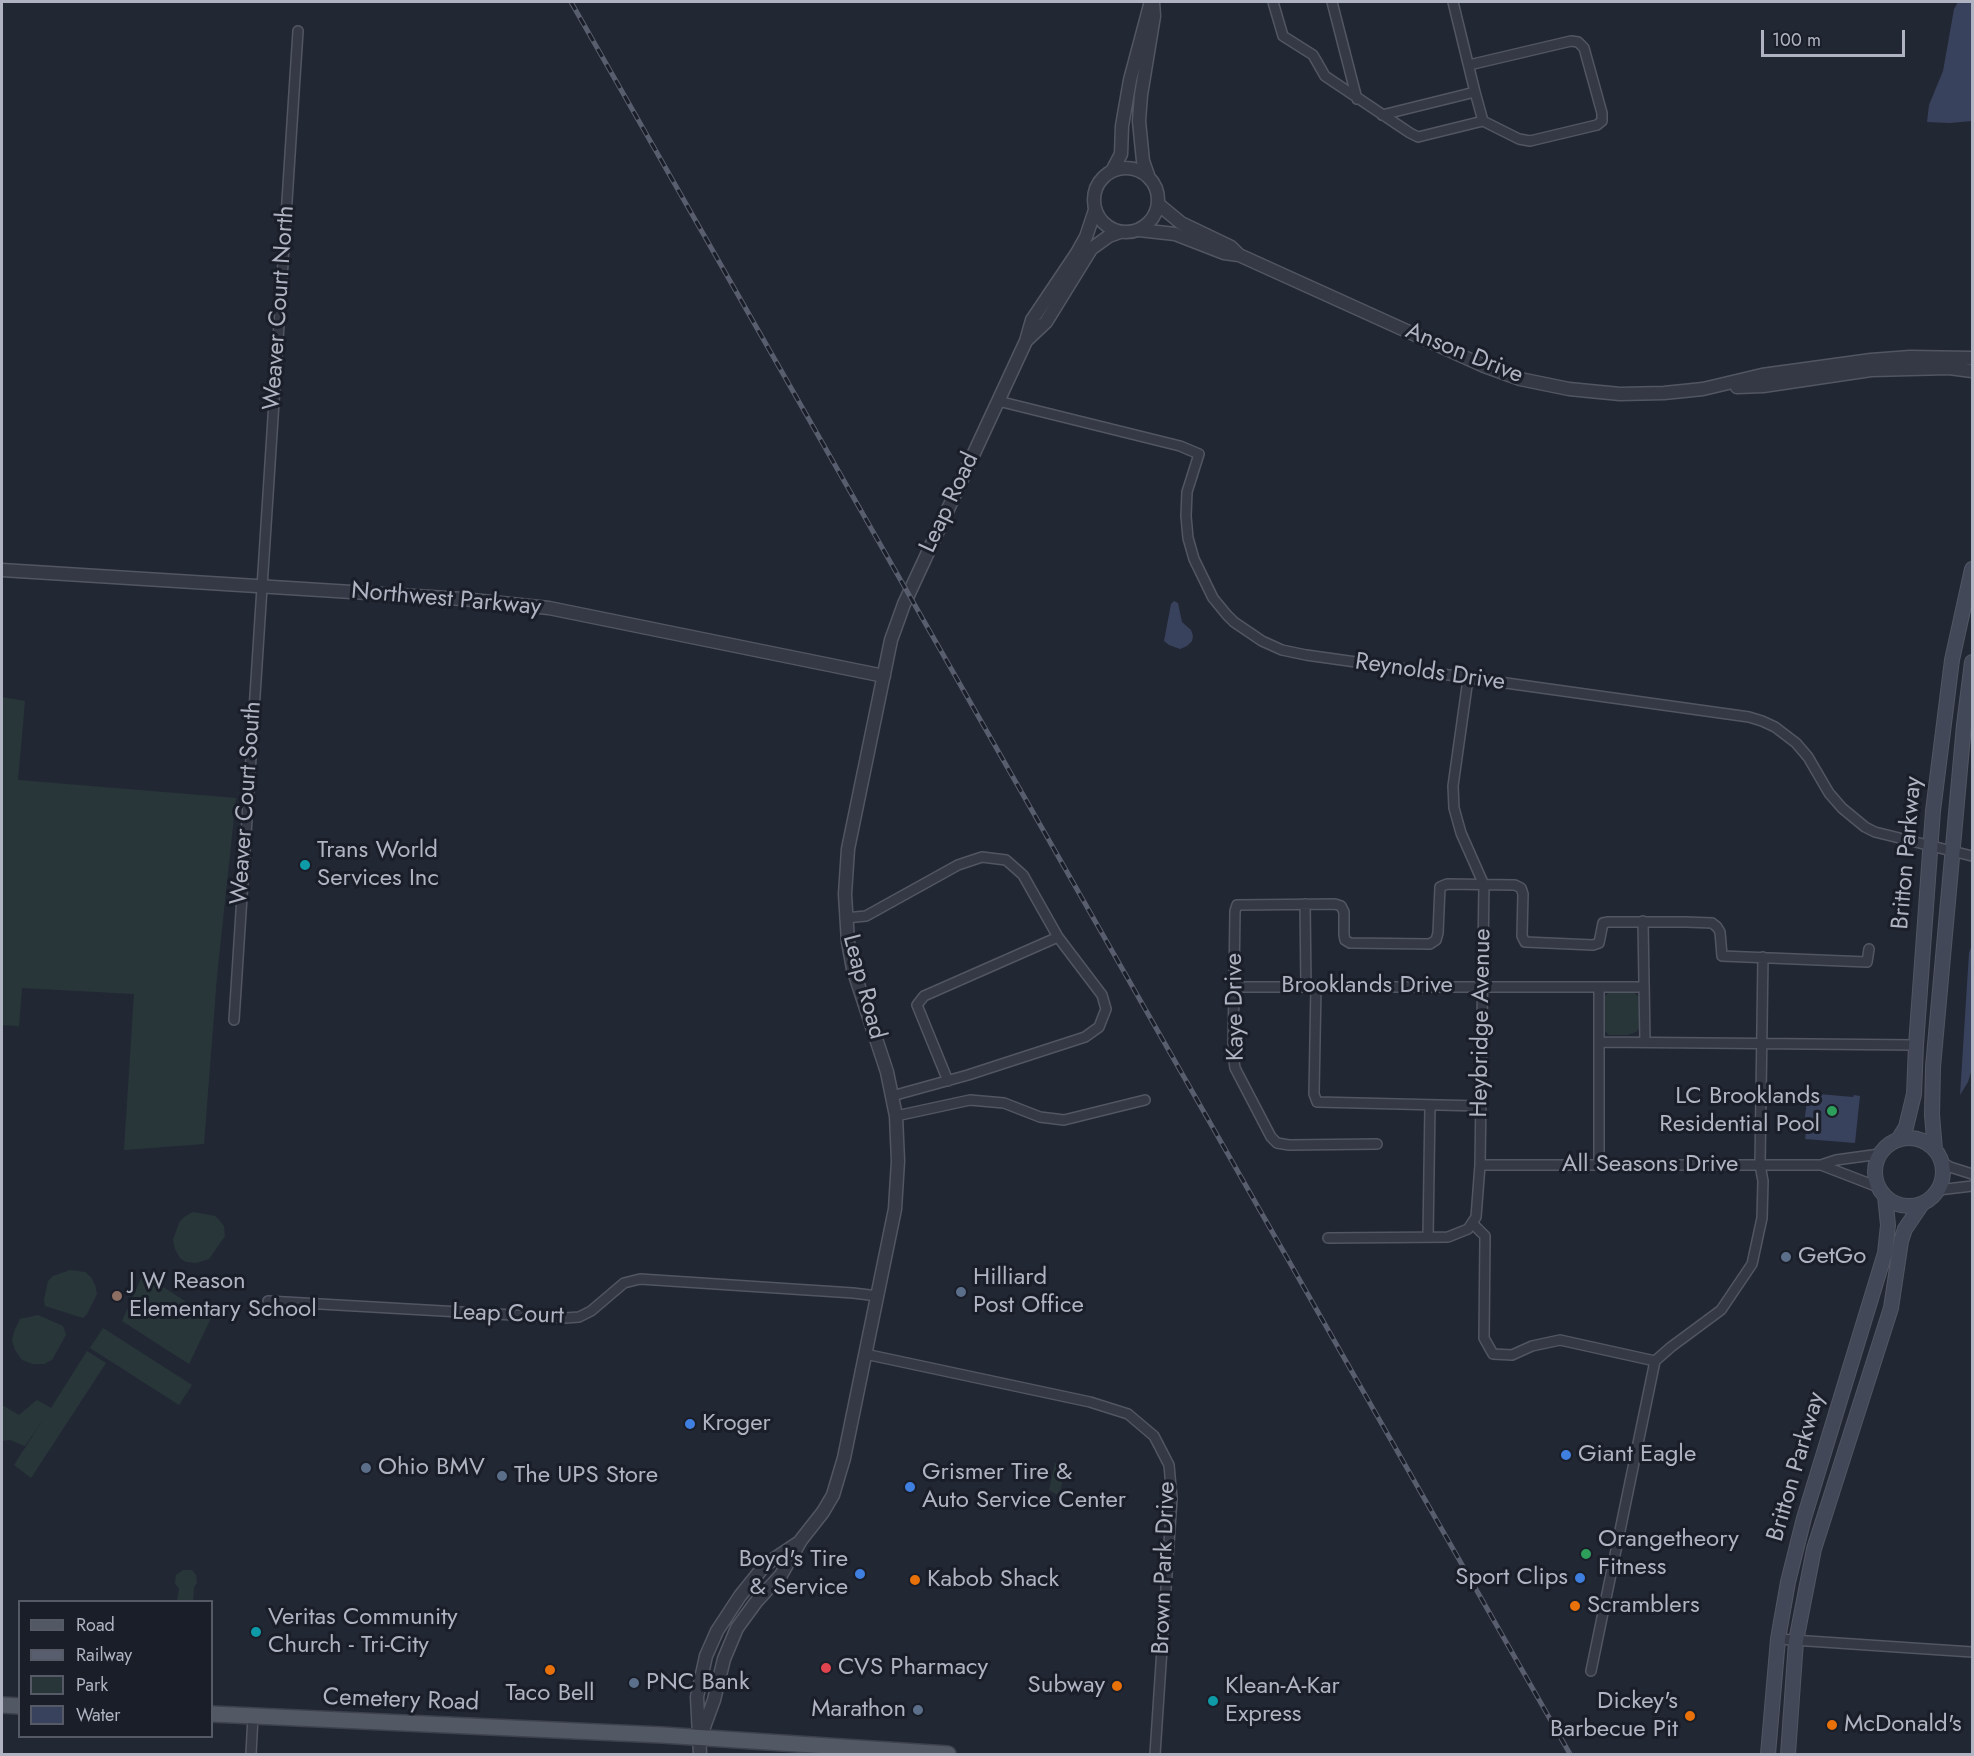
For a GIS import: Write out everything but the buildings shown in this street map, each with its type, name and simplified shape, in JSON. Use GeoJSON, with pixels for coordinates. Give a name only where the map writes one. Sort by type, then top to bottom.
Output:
{"type":"FeatureCollection","features":[{"type":"Feature","properties":{"kind":"main road","name":"Britton Parkway"},"geometry":{"type":"LineString","coordinates":[[1898,1140],[1906,1127],[1914,1094],[1930,845],[1952,660],[1972,569]]}},
{"type":"Feature","properties":{"kind":"main road","name":"Britton Parkway"},"geometry":{"type":"LineString","coordinates":[[1939,1156],[1932,1115],[1933,1067],[1964,725],[1972,662]]}},
{"type":"Feature","properties":{"kind":"main road"},"geometry":{"type":"LineString","coordinates":[[1914,1138],[1929,1145],[1939,1156],[1942,1181],[1938,1190],[1922,1204],[1902,1206],[1893,1202],[1881,1191],[1875,1176],[1876,1164],[1880,1154],[1888,1146],[1898,1140],[1914,1138]]}},
{"type":"Feature","properties":{"kind":"main road","name":"Britton Parkway"},"geometry":{"type":"LineString","coordinates":[[1768,1755],[1778,1639],[1788,1582],[1804,1518],[1885,1253],[1888,1225],[1881,1191]]}},
{"type":"Feature","properties":{"kind":"main road","name":"Britton Parkway"},"geometry":{"type":"LineString","coordinates":[[1788,1755],[1796,1641],[1814,1549],[1891,1308],[1901,1241],[1905,1229],[1922,1204]]}},
{"type":"Feature","properties":{"kind":"main road"},"geometry":{"type":"LineString","coordinates":[[2,1705],[18,1706]]}},
{"type":"Feature","properties":{"kind":"main road","name":"Cemetery Road"},"geometry":{"type":"LineString","coordinates":[[213,1714],[662,1735],[948,1755]]}},
{"type":"Feature","properties":{"kind":"street"},"geometry":{"type":"LineString","coordinates":[[1112,171],[1121,154],[1130,80],[1146,16],[1152,2]]}},
{"type":"Feature","properties":{"kind":"street"},"geometry":{"type":"LineString","coordinates":[[1150,179],[1142,172],[1132,168],[1122,168],[1105,175],[1096,187],[1093,202],[1104,225],[1120,232],[1139,230],[1152,219],[1158,204],[1158,195],[1143,161],[1139,121],[1154,16],[1152,2]]}},
{"type":"Feature","properties":{"kind":"street"},"geometry":{"type":"LineString","coordinates":[[1273,2],[1284,36],[1298,47],[1308,51],[1318,62],[1325,76],[1418,137],[1483,121],[1520,139],[1530,141],[1597,125],[1602,121],[1602,113],[1584,48],[1578,42],[1571,41],[1469,65]]}},
{"type":"Feature","properties":{"kind":"street"},"geometry":{"type":"LineString","coordinates":[[1332,2],[1357,99]]}},
{"type":"Feature","properties":{"kind":"street"},"geometry":{"type":"LineString","coordinates":[[1453,2],[1483,121]]}},
{"type":"Feature","properties":{"kind":"street","name":"Weaver Court North"},"geometry":{"type":"LineString","coordinates":[[262,586],[298,31]]}},
{"type":"Feature","properties":{"kind":"street"},"geometry":{"type":"LineString","coordinates":[[1382,115],[1475,92]]}},
{"type":"Feature","properties":{"kind":"street","name":"Anson Drive"},"geometry":{"type":"LineString","coordinates":[[1158,204],[1181,223],[1231,247],[1239,255]]}},
{"type":"Feature","properties":{"kind":"street","name":"Leap Road"},"geometry":{"type":"LineString","coordinates":[[700,1738],[714,1700],[724,1659],[737,1628],[756,1602],[781,1575],[801,1540],[824,1512],[833,1495],[844,1458],[895,1209],[898,1161],[896,1116],[887,1072],[853,969],[845,918],[845,874],[848,849],[897,620],[1026,341],[1032,320],[1086,237],[1095,210]]}},
{"type":"Feature","properties":{"kind":"street","name":"Anson Drive"},"geometry":{"type":"LineString","coordinates":[[1139,230],[1175,234],[1224,253],[1239,255],[1440,348],[1520,379],[1569,389],[1620,394],[1664,393],[1763,386],[1832,375],[1899,368],[1949,368],[1972,371]]}},
{"type":"Feature","properties":{"kind":"street","name":"Leap Road"},"geometry":{"type":"LineString","coordinates":[[1026,341],[1046,322],[1091,249],[1120,232]]}},
{"type":"Feature","properties":{"kind":"street","name":"Anson Drive"},"geometry":{"type":"LineString","coordinates":[[1703,389],[1762,375],[1870,360],[1910,357],[1972,358]]}},
{"type":"Feature","properties":{"kind":"street","name":"Reynolds Drive"},"geometry":{"type":"LineString","coordinates":[[998,401],[1180,446],[1199,454],[1187,492],[1188,538],[1194,559],[1213,598],[1227,615],[1262,641],[1282,650],[1306,655],[1749,717],[1782,732],[1796,743],[1808,757],[1829,793],[1855,820],[1875,832],[1972,856]]}},
{"type":"Feature","properties":{"kind":"street","name":"Northwest Parkway"},"geometry":{"type":"LineString","coordinates":[[2,570],[463,599],[549,608],[884,676]]}},
{"type":"Feature","properties":{"kind":"street","name":"Weaver Court South"},"geometry":{"type":"LineString","coordinates":[[234,1020],[262,586]]}},
{"type":"Feature","properties":{"kind":"street","name":"Heybridge Avenue"},"geometry":{"type":"LineString","coordinates":[[1468,679],[1453,786],[1454,808],[1461,833],[1484,885],[1480,1165],[1477,1210],[1472,1223]]}},
{"type":"Feature","properties":{"kind":"street"},"geometry":{"type":"LineString","coordinates":[[845,918],[866,916],[958,865],[982,857],[1006,860],[1023,875],[1058,937],[1102,995],[1106,1009],[1099,1027],[1085,1037],[948,1081],[892,1096]]}},
{"type":"Feature","properties":{"kind":"street"},"geometry":{"type":"LineString","coordinates":[[1480,1106],[1317,1102],[1314,1094],[1311,986],[1305,904],[1341,906],[1344,912],[1344,934],[1350,943],[1430,944],[1436,940],[1438,933],[1440,887],[1447,884],[1515,885],[1521,888],[1523,894],[1522,936],[1525,942],[1593,945],[1599,943],[1603,923],[1643,921],[1712,923],[1720,932],[1722,956],[1867,962],[1869,949]]}},
{"type":"Feature","properties":{"kind":"street","name":"Kaye Drive"},"geometry":{"type":"LineString","coordinates":[[1305,904],[1237,905],[1235,911],[1233,1054],[1235,1068],[1271,1137],[1277,1143],[1288,1145],[1377,1144]]}},
{"type":"Feature","properties":{"kind":"street"},"geometry":{"type":"LineString","coordinates":[[1643,921],[1645,1042]]}},
{"type":"Feature","properties":{"kind":"street"},"geometry":{"type":"LineString","coordinates":[[948,1081],[917,1005],[924,996],[1058,937]]}},
{"type":"Feature","properties":{"kind":"street"},"geometry":{"type":"LineString","coordinates":[[1591,1671],[1655,1361],[1721,1310],[1752,1264],[1762,1218],[1763,1181],[1760,1165],[1763,957]]}},
{"type":"Feature","properties":{"kind":"street","name":"Brooklands Drive"},"geometry":{"type":"LineString","coordinates":[[1234,987],[1482,985],[1644,987]]}},
{"type":"Feature","properties":{"kind":"street"},"geometry":{"type":"LineString","coordinates":[[1599,987],[1599,1165]]}},
{"type":"Feature","properties":{"kind":"street"},"geometry":{"type":"LineString","coordinates":[[1599,1042],[1916,1045]]}},
{"type":"Feature","properties":{"kind":"street"},"geometry":{"type":"LineString","coordinates":[[896,1116],[970,1100],[1004,1103],[1040,1117],[1064,1120],[1145,1100]]}},
{"type":"Feature","properties":{"kind":"street"},"geometry":{"type":"LineString","coordinates":[[1428,1238],[1430,1105]]}},
{"type":"Feature","properties":{"kind":"street","name":"All Seasons Drive"},"geometry":{"type":"LineString","coordinates":[[1480,1165],[1821,1165],[1836,1160],[1880,1154]]}},
{"type":"Feature","properties":{"kind":"street"},"geometry":{"type":"LineString","coordinates":[[1939,1156],[1950,1167],[1972,1174]]}},
{"type":"Feature","properties":{"kind":"street","name":"All Seasons Drive"},"geometry":{"type":"LineString","coordinates":[[1821,1165],[1881,1191]]}},
{"type":"Feature","properties":{"kind":"street"},"geometry":{"type":"LineString","coordinates":[[1938,1190],[1972,1186]]}},
{"type":"Feature","properties":{"kind":"street"},"geometry":{"type":"LineString","coordinates":[[1328,1238],[1448,1237],[1468,1229],[1472,1223],[1485,1236],[1484,1338],[1493,1354],[1512,1355],[1532,1346],[1560,1340],[1655,1361]]}},
{"type":"Feature","properties":{"kind":"street","name":"Leap Court"},"geometry":{"type":"LineString","coordinates":[[268,1301],[565,1318],[579,1317],[591,1311],[624,1282],[640,1279],[878,1296]]}},
{"type":"Feature","properties":{"kind":"street","name":"Brown Park Drive"},"geometry":{"type":"LineString","coordinates":[[865,1354],[1090,1402],[1128,1414],[1154,1436],[1169,1465],[1172,1498],[1155,1755]]}},
{"type":"Feature","properties":{"kind":"street","name":"Leap Road"},"geometry":{"type":"LineString","coordinates":[[700,1755],[697,1696],[706,1656],[717,1631],[740,1596],[765,1565],[801,1540]]}},
{"type":"Feature","properties":{"kind":"street"},"geometry":{"type":"LineString","coordinates":[[1778,1639],[1972,1652]]}},
{"type":"Feature","properties":{"kind":"street"},"geometry":{"type":"LineString","coordinates":[[251,1755],[254,1716]]}},
{"type":"Feature","properties":{"kind":"green space"},"geometry":{"type":"Polygon","coordinates":[[[2,697],[25,701],[18,780],[236,798],[217,976],[204,1144],[124,1150],[134,994],[22,988],[19,1026],[2,1025],[2,697]]]}},
{"type":"Feature","properties":{"kind":"green space"},"geometry":{"type":"Polygon","coordinates":[[[1631,990],[1639,997],[1640,1028],[1628,1035],[1609,1035],[1605,1031],[1604,997],[1609,992],[1631,990]]]}},
{"type":"Feature","properties":{"kind":"green space"},"geometry":{"type":"Polygon","coordinates":[[[193,1212],[215,1216],[224,1226],[225,1236],[209,1259],[196,1263],[186,1262],[180,1258],[173,1240],[179,1223],[193,1212]]]}},
{"type":"Feature","properties":{"kind":"green space"},"geometry":{"type":"Polygon","coordinates":[[[70,1270],[85,1272],[95,1285],[97,1294],[83,1318],[45,1306],[48,1281],[53,1276],[70,1270]]]}},
{"type":"Feature","properties":{"kind":"green space"},"geometry":{"type":"Polygon","coordinates":[[[143,1274],[211,1318],[189,1364],[122,1321],[143,1274]]]}},
{"type":"Feature","properties":{"kind":"green space"},"geometry":{"type":"Polygon","coordinates":[[[38,1315],[63,1326],[66,1335],[52,1360],[44,1364],[33,1364],[22,1360],[12,1340],[20,1319],[38,1315]]]}},
{"type":"Feature","properties":{"kind":"green space"},"geometry":{"type":"Polygon","coordinates":[[[103,1328],[192,1385],[179,1405],[90,1348],[103,1328]]]}},
{"type":"Feature","properties":{"kind":"green space"},"geometry":{"type":"Polygon","coordinates":[[[87,1351],[106,1363],[31,1478],[14,1465],[44,1418],[25,1446],[10,1440],[2,1441],[2,1405],[19,1415],[37,1400],[51,1408],[87,1351]]]}},
{"type":"Feature","properties":{"kind":"green space"},"geometry":{"type":"Polygon","coordinates":[[[1055,1463],[1066,1466],[1059,1496],[1049,1490],[1055,1463]]]}},
{"type":"Feature","properties":{"kind":"green space"},"geometry":{"type":"Polygon","coordinates":[[[183,1570],[192,1570],[196,1575],[197,1583],[194,1587],[193,1600],[177,1600],[179,1588],[175,1584],[176,1575],[183,1570]]]}},
{"type":"Feature","properties":{"kind":"water"},"geometry":{"type":"Polygon","coordinates":[[[1958,2],[1972,2],[1972,121],[1927,122],[1929,105],[1943,71],[1954,9],[1958,2]]]}},
{"type":"Feature","properties":{"kind":"water"},"geometry":{"type":"Polygon","coordinates":[[[1174,601],[1178,603],[1182,622],[1191,630],[1193,636],[1187,646],[1180,649],[1164,641],[1171,604],[1174,601]]]}},
{"type":"Feature","properties":{"kind":"water"},"geometry":{"type":"Polygon","coordinates":[[[1972,944],[1972,1069],[1968,1082],[1960,1095],[1969,953],[1972,944]]]}},
{"type":"Feature","properties":{"kind":"water","name":"LC Brooklands Residential Pool"},"geometry":{"type":"Polygon","coordinates":[[[1808,1093],[1860,1096],[1855,1143],[1805,1139],[1807,1125],[1804,1124],[1808,1093]]]}},
{"type":"Feature","properties":{"kind":"railway"},"geometry":{"type":"LineString","coordinates":[[571,2],[1570,1754]]}},
{"type":"Feature","properties":{"kind":"place","name":"Trans World Services Inc"},"geometry":{"type":"Point","coordinates":[305,865]}},
{"type":"Feature","properties":{"kind":"place","name":"LC Brooklands Residential Pool"},"geometry":{"type":"Point","coordinates":[1832,1111]}},
{"type":"Feature","properties":{"kind":"place","name":"GetGo"},"geometry":{"type":"Point","coordinates":[1786,1257]}},
{"type":"Feature","properties":{"kind":"place","name":"Hilliard Post Office"},"geometry":{"type":"Point","coordinates":[961,1292]}},
{"type":"Feature","properties":{"kind":"place","name":"J W Reason Elementary School"},"geometry":{"type":"Point","coordinates":[117,1296]}},
{"type":"Feature","properties":{"kind":"place","name":"Kroger"},"geometry":{"type":"Point","coordinates":[690,1424]}},
{"type":"Feature","properties":{"kind":"place","name":"Giant Eagle"},"geometry":{"type":"Point","coordinates":[1566,1455]}},
{"type":"Feature","properties":{"kind":"place","name":"Ohio BMV"},"geometry":{"type":"Point","coordinates":[366,1468]}},
{"type":"Feature","properties":{"kind":"place","name":"The UPS Store"},"geometry":{"type":"Point","coordinates":[502,1476]}},
{"type":"Feature","properties":{"kind":"place","name":"Grismer Tire & Auto Service Center"},"geometry":{"type":"Point","coordinates":[910,1487]}},
{"type":"Feature","properties":{"kind":"place","name":"Orangetheory Fitness"},"geometry":{"type":"Point","coordinates":[1586,1554]}},
{"type":"Feature","properties":{"kind":"place","name":"Boyd's Tire & Service"},"geometry":{"type":"Point","coordinates":[860,1574]}},
{"type":"Feature","properties":{"kind":"place","name":"Sport Clips"},"geometry":{"type":"Point","coordinates":[1580,1578]}},
{"type":"Feature","properties":{"kind":"place","name":"Kabob Shack"},"geometry":{"type":"Point","coordinates":[915,1580]}},
{"type":"Feature","properties":{"kind":"place","name":"Scramblers"},"geometry":{"type":"Point","coordinates":[1575,1606]}},
{"type":"Feature","properties":{"kind":"place","name":"Veritas Community Church - Tri-City"},"geometry":{"type":"Point","coordinates":[256,1632]}},
{"type":"Feature","properties":{"kind":"place","name":"CVS Pharmacy"},"geometry":{"type":"Point","coordinates":[826,1668]}},
{"type":"Feature","properties":{"kind":"place","name":"Taco Bell"},"geometry":{"type":"Point","coordinates":[550,1670]}},
{"type":"Feature","properties":{"kind":"place","name":"PNC Bank"},"geometry":{"type":"Point","coordinates":[634,1683]}},
{"type":"Feature","properties":{"kind":"place","name":"Subway"},"geometry":{"type":"Point","coordinates":[1117,1686]}},
{"type":"Feature","properties":{"kind":"place","name":"Klean-A-Kar Express"},"geometry":{"type":"Point","coordinates":[1213,1701]}},
{"type":"Feature","properties":{"kind":"place","name":"Marathon"},"geometry":{"type":"Point","coordinates":[918,1710]}},
{"type":"Feature","properties":{"kind":"place","name":"Dickey's Barbecue Pit"},"geometry":{"type":"Point","coordinates":[1690,1716]}},
{"type":"Feature","properties":{"kind":"place","name":"McDonald's"},"geometry":{"type":"Point","coordinates":[1832,1725]}}]}
